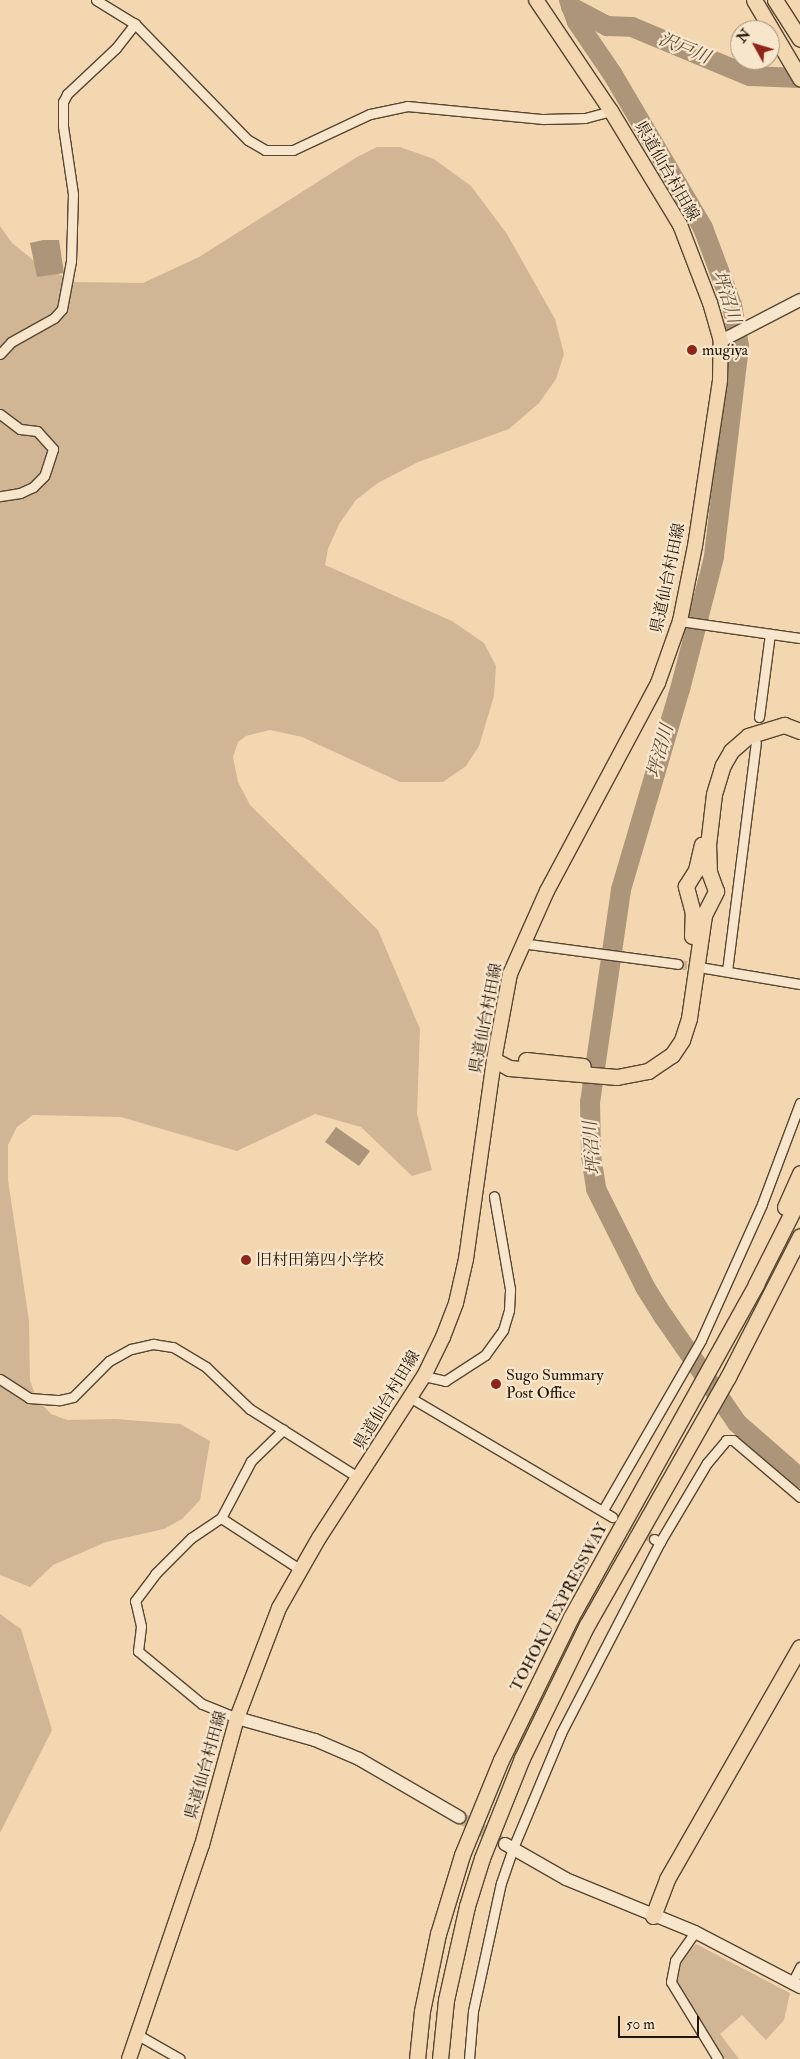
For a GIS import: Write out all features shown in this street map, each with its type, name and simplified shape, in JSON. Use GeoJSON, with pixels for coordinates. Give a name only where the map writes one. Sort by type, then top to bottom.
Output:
{"type":"FeatureCollection","features":[{"type":"Feature","properties":{"kind":"highway"},"geometry":{"type":"LineString","coordinates":[[754,0],[800,78]]}},
{"type":"Feature","properties":{"kind":"highway"},"geometry":{"type":"LineString","coordinates":[[775,0],[800,39]]}},
{"type":"Feature","properties":{"kind":"highway"},"geometry":{"type":"LineString","coordinates":[[617,1073],[647,1064],[660,1056],[674,1040],[682,1016],[693,924],[686,886],[696,870],[702,848],[711,781],[717,762],[736,736],[750,728],[800,718]]}},
{"type":"Feature","properties":{"kind":"highway"},"geometry":{"type":"LineString","coordinates":[[494,1060],[514,1058],[578,1070],[631,1076],[661,1065],[682,1040],[689,1018],[704,915],[716,891],[708,863],[714,794],[731,751],[748,736],[770,727],[784,725],[800,731]]}},
{"type":"Feature","properties":{"kind":"highway"},"geometry":{"type":"LineString","coordinates":[[722,1344],[800,1173]]}},
{"type":"Feature","properties":{"kind":"highway","name":"TOHOKU EXPRESSWAY"},"geometry":{"type":"LineString","coordinates":[[417,2059],[422,2011],[438,1934],[483,1802],[530,1695],[571,1617],[714,1360],[800,1197]]}},
{"type":"Feature","properties":{"kind":"highway","name":"TOHOKU EXPRESSWAY"},"geometry":{"type":"LineString","coordinates":[[440,2059],[446,2000],[467,1906],[498,1815],[546,1707],[583,1633],[728,1377],[800,1236]]}},
{"type":"Feature","properties":{"kind":"highway"},"geometry":{"type":"LineString","coordinates":[[739,1356],[772,1313],[800,1256]]}},
{"type":"Feature","properties":{"kind":"highway"},"geometry":{"type":"LineString","coordinates":[[652,1916],[667,1879],[800,1648]]}},
{"type":"Feature","properties":{"kind":"highway"},"geometry":{"type":"LineString","coordinates":[[652,1916],[672,1891],[800,1662]]}},
{"type":"Feature","properties":{"kind":"main road","name":"県道仙台村田線"},"geometry":{"type":"LineString","coordinates":[[129,2059],[202,1845],[237,1718],[275,1616],[300,1570],[424,1376],[456,1303],[466,1260],[494,1060],[510,974],[521,943],[658,683],[684,622],[720,380],[723,340],[680,225],[611,112],[536,0]]}},
{"type":"Feature","properties":{"kind":"street"},"geometry":{"type":"LineString","coordinates":[[96,0],[135,24],[248,140],[266,150],[294,150],[370,114],[407,106],[543,119],[585,118],[611,112]]}},
{"type":"Feature","properties":{"kind":"street"},"geometry":{"type":"LineString","coordinates":[[0,354],[11,342],[54,318],[62,309],[71,261],[73,194],[63,126],[63,102],[67,94],[116,48],[135,24]]}},
{"type":"Feature","properties":{"kind":"street"},"geometry":{"type":"LineString","coordinates":[[723,340],[800,300]]}},
{"type":"Feature","properties":{"kind":"street"},"geometry":{"type":"LineString","coordinates":[[0,414],[20,429],[37,431],[53,449],[44,476],[33,487],[20,494],[0,496]]}},
{"type":"Feature","properties":{"kind":"street"},"geometry":{"type":"LineString","coordinates":[[684,622],[800,638]]}},
{"type":"Feature","properties":{"kind":"street"},"geometry":{"type":"LineString","coordinates":[[759,717],[770,634]]}},
{"type":"Feature","properties":{"kind":"street"},"geometry":{"type":"LineString","coordinates":[[727,972],[756,743]]}},
{"type":"Feature","properties":{"kind":"street"},"geometry":{"type":"LineString","coordinates":[[521,943],[617,954],[678,964]]}},
{"type":"Feature","properties":{"kind":"street"},"geometry":{"type":"LineString","coordinates":[[705,968],[800,984]]}},
{"type":"Feature","properties":{"kind":"street"},"geometry":{"type":"LineString","coordinates":[[603,1510],[700,1340],[762,1204],[800,1103]]}},
{"type":"Feature","properties":{"kind":"street"},"geometry":{"type":"LineString","coordinates":[[424,1376],[445,1382],[485,1355],[503,1330],[509,1310],[510,1289],[494,1196]]}},
{"type":"Feature","properties":{"kind":"street"},"geometry":{"type":"LineString","coordinates":[[0,1379],[29,1398],[60,1400],[73,1397],[109,1361],[131,1349],[153,1344],[173,1347],[188,1353],[250,1409],[359,1478]]}},
{"type":"Feature","properties":{"kind":"street"},"geometry":{"type":"LineString","coordinates":[[410,1398],[612,1516]]}},
{"type":"Feature","properties":{"kind":"street"},"geometry":{"type":"LineString","coordinates":[[283,1430],[251,1461],[221,1518],[185,1544],[155,1574],[135,1601],[141,1626],[138,1651],[202,1704],[237,1718],[315,1740],[359,1759],[459,1817]]}},
{"type":"Feature","properties":{"kind":"street"},"geometry":{"type":"LineString","coordinates":[[469,2059],[473,2011],[509,1846],[561,1733],[657,1540],[707,1463],[726,1440],[733,1440],[800,1496]]}},
{"type":"Feature","properties":{"kind":"street"},"geometry":{"type":"LineString","coordinates":[[221,1518],[300,1570]]}},
{"type":"Feature","properties":{"kind":"street"},"geometry":{"type":"LineString","coordinates":[[509,1846],[588,1890],[695,1932],[796,1985],[800,1968]]}},
{"type":"Feature","properties":{"kind":"street"},"geometry":{"type":"LineString","coordinates":[[695,1932],[675,1961],[671,1982],[718,2059]]}},
{"type":"Feature","properties":{"kind":"street"},"geometry":{"type":"LineString","coordinates":[[138,2035],[180,2059]]}},
{"type":"Feature","properties":{"kind":"shaded area"},"geometry":{"type":"Polygon","coordinates":[[[377,147],[400,147],[434,159],[471,186],[507,234],[555,319],[564,354],[556,379],[539,403],[509,429],[418,462],[378,483],[356,500],[339,524],[328,549],[325,565],[452,621],[484,643],[496,666],[494,696],[479,746],[466,766],[443,782],[400,782],[302,737],[270,730],[246,736],[238,742],[233,757],[238,782],[250,805],[378,930],[420,1029],[417,1114],[432,1170],[412,1176],[361,1127],[315,1114],[237,1151],[121,1117],[33,1115],[17,1127],[8,1145],[8,1180],[29,1321],[30,1381],[37,1399],[51,1414],[67,1420],[115,1419],[180,1424],[210,1441],[200,1500],[182,1519],[164,1529],[106,1542],[53,1565],[30,1587],[0,1575],[0,226],[12,243],[38,264],[75,282],[143,283],[199,257],[357,157],[377,147]]]}},
{"type":"Feature","properties":{"kind":"shaded area"},"geometry":{"type":"Polygon","coordinates":[[[43,240],[59,240],[64,273],[37,277],[30,243],[43,240]]]}},
{"type":"Feature","properties":{"kind":"shaded area"},"geometry":{"type":"Polygon","coordinates":[[[336,1127],[370,1151],[359,1166],[325,1142],[336,1127]]]}},
{"type":"Feature","properties":{"kind":"shaded area"},"geometry":{"type":"Polygon","coordinates":[[[0,1614],[21,1629],[52,1730],[0,1833],[0,1614]]]}},
{"type":"Feature","properties":{"kind":"shaded area"},"geometry":{"type":"Polygon","coordinates":[[[696,1944],[790,1993],[784,2020],[766,2040],[742,2015],[720,2034],[739,2059],[725,2059],[678,1987],[676,1975],[685,1955],[696,1944]]]}},
{"type":"Feature","properties":{"kind":"waterway","name":"坪沼川"},"geometry":{"type":"LineString","coordinates":[[569,0],[577,22],[613,75],[703,228],[732,305],[739,346],[714,557],[680,689],[621,890],[590,1102],[591,1156],[596,1189],[645,1287],[737,1423],[800,1478]]}},
{"type":"Feature","properties":{"kind":"waterway","name":"沢戸川"},"geometry":{"type":"LineString","coordinates":[[571,7],[607,26],[632,27],[750,76],[800,78]]}},
{"type":"Feature","properties":{"kind":"tunnel"},"geometry":{"type":"LineString","coordinates":[[678,964],[699,967]]}},
{"type":"Feature","properties":{"kind":"tunnel"},"geometry":{"type":"LineString","coordinates":[[612,1517],[654,1539]]}},
{"type":"Feature","properties":{"kind":"tunnel"},"geometry":{"type":"LineString","coordinates":[[459,1817],[505,1844]]}},
{"type":"Feature","properties":{"kind":"place","name":"mugiya"},"geometry":{"type":"Point","coordinates":[692,350]}},
{"type":"Feature","properties":{"kind":"place","name":"旧村田第四小学校"},"geometry":{"type":"Point","coordinates":[246,1260]}},
{"type":"Feature","properties":{"kind":"place","name":"Sugo Summary Post Office"},"geometry":{"type":"Point","coordinates":[496,1384]}}]}
